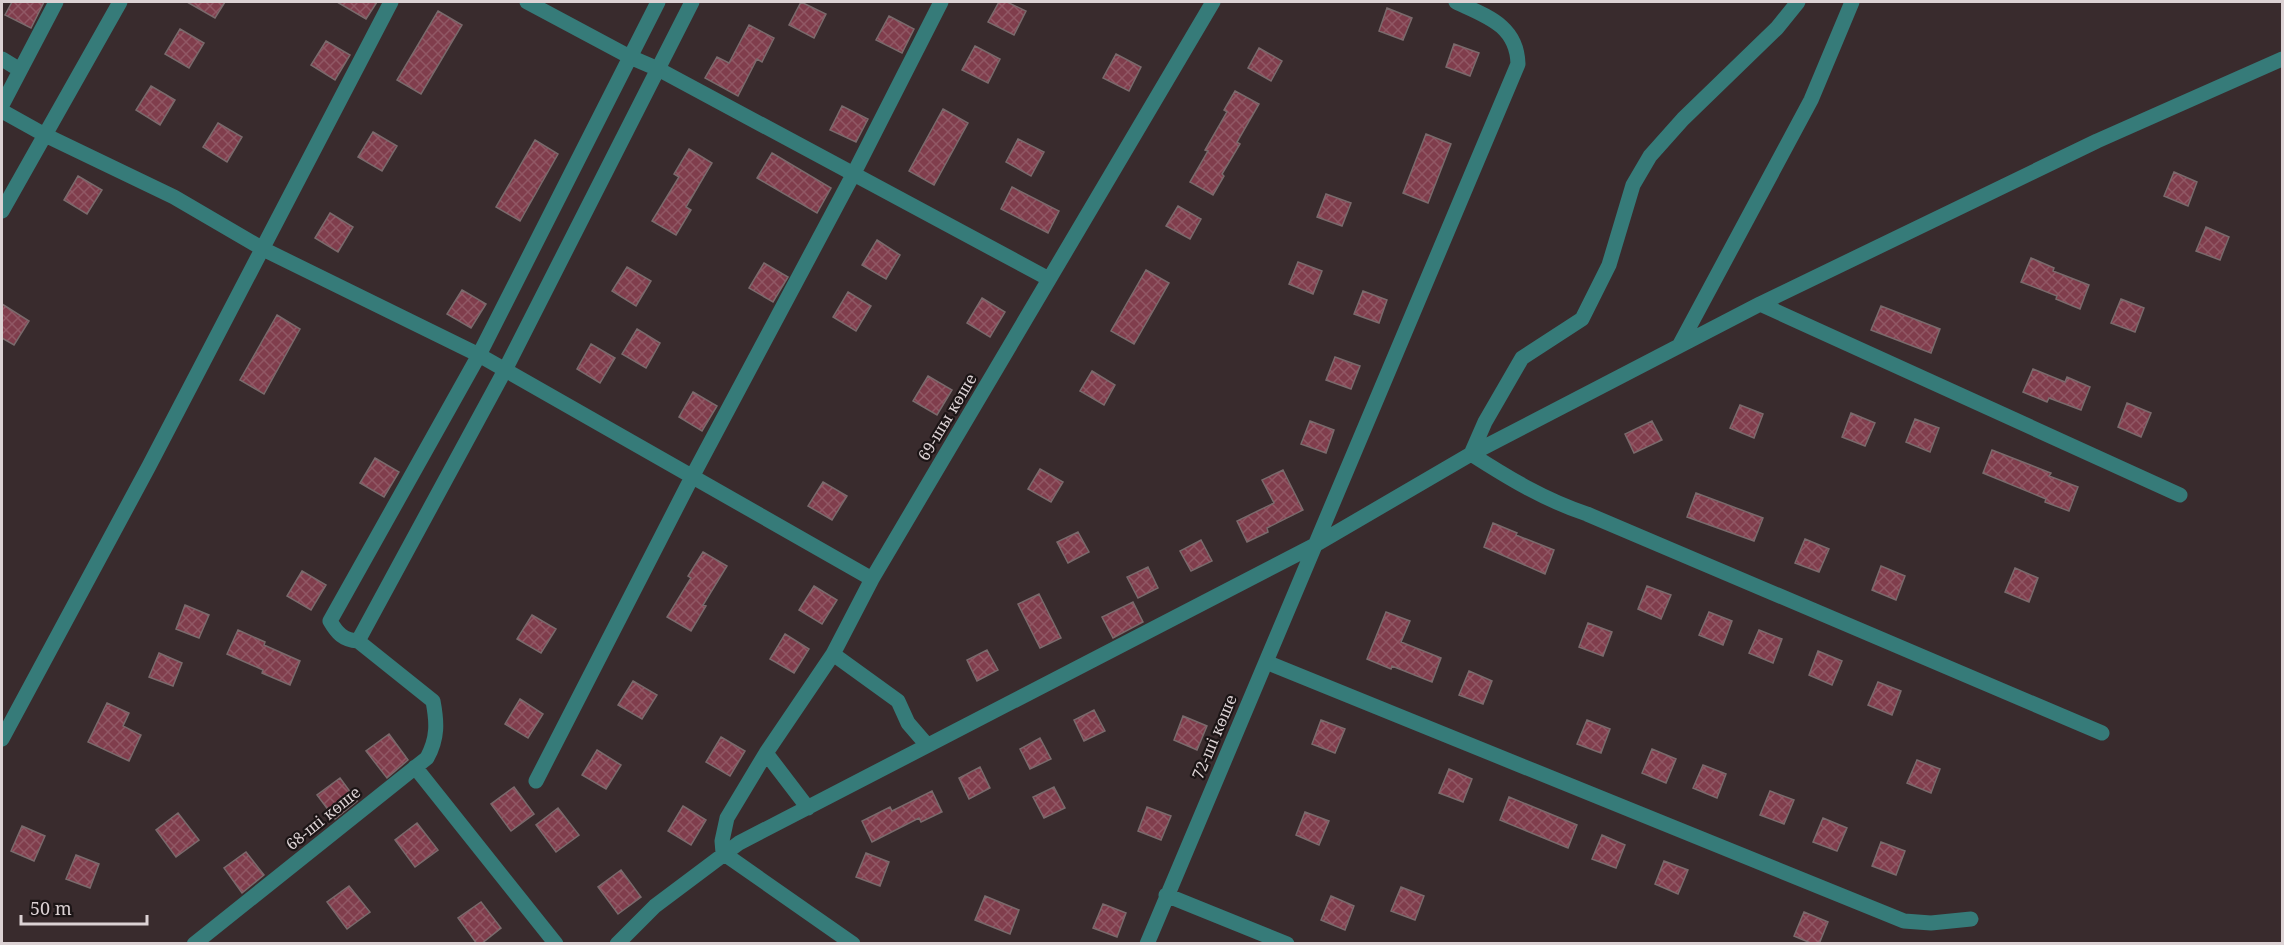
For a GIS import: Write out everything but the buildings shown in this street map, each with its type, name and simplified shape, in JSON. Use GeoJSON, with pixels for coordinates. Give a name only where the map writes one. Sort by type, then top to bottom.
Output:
{"type":"FeatureCollection","features":[{"type":"Feature","properties":{"kind":"street"},"geometry":{"type":"LineString","coordinates":[[2,105],[56,2]]}},
{"type":"Feature","properties":{"kind":"street"},"geometry":{"type":"LineString","coordinates":[[2,211],[120,2]]}},
{"type":"Feature","properties":{"kind":"street"},"geometry":{"type":"LineString","coordinates":[[2,739],[263,249],[391,2]]}},
{"type":"Feature","properties":{"kind":"street"},"geometry":{"type":"LineString","coordinates":[[527,2],[854,173],[1049,279]]}},
{"type":"Feature","properties":{"kind":"street"},"geometry":{"type":"LineString","coordinates":[[658,2],[478,355],[330,621],[336,632],[347,640],[358,641],[505,370],[692,2]]}},
{"type":"Feature","properties":{"kind":"street"},"geometry":{"type":"LineString","coordinates":[[536,781],[692,477],[854,173],[941,2]]}},
{"type":"Feature","properties":{"kind":"street","name":"69-шы көше"},"geometry":{"type":"LineString","coordinates":[[723,853],[722,841],[727,818],[766,753],[833,654],[872,579],[1213,2]]}},
{"type":"Feature","properties":{"kind":"street","name":"72-ші көше"},"geometry":{"type":"LineString","coordinates":[[1147,944],[1518,64],[1518,50],[1513,37],[1481,13],[1456,2]]}},
{"type":"Feature","properties":{"kind":"street"},"geometry":{"type":"LineString","coordinates":[[1471,454],[1485,422],[1522,358],[1582,319],[1609,265],[1633,184],[1650,156],[1683,119],[1777,28],[1798,2]]}},
{"type":"Feature","properties":{"kind":"street"},"geometry":{"type":"LineString","coordinates":[[1679,346],[1811,100],[1852,2]]}},
{"type":"Feature","properties":{"kind":"street"},"geometry":{"type":"LineString","coordinates":[[2,59],[20,70]]}},
{"type":"Feature","properties":{"kind":"street"},"geometry":{"type":"LineString","coordinates":[[617,944],[655,906],[723,853],[927,745],[1316,545],[1471,454],[1760,304],[2097,141],[2283,59]]}},
{"type":"Feature","properties":{"kind":"street"},"geometry":{"type":"LineString","coordinates":[[2,111],[45,135],[174,197],[263,249],[478,355],[872,579]]}},
{"type":"Feature","properties":{"kind":"street"},"geometry":{"type":"LineString","coordinates":[[1760,304],[2180,495]]}},
{"type":"Feature","properties":{"kind":"street"},"geometry":{"type":"LineString","coordinates":[[1471,454],[1521,486],[1554,503],[1587,514],[2102,733]]}},
{"type":"Feature","properties":{"kind":"street","name":"68-ші көше"},"geometry":{"type":"LineString","coordinates":[[194,944],[428,758],[435,744],[437,724],[433,701],[358,641]]}},
{"type":"Feature","properties":{"kind":"street"},"geometry":{"type":"LineString","coordinates":[[833,654],[898,701],[908,723],[927,745]]}},
{"type":"Feature","properties":{"kind":"street"},"geometry":{"type":"LineString","coordinates":[[1266,662],[1904,921],[1931,922],[1971,919]]}},
{"type":"Feature","properties":{"kind":"street"},"geometry":{"type":"LineString","coordinates":[[766,753],[808,807]]}},
{"type":"Feature","properties":{"kind":"street"},"geometry":{"type":"LineString","coordinates":[[415,767],[556,944]]}},
{"type":"Feature","properties":{"kind":"street"},"geometry":{"type":"LineString","coordinates":[[723,853],[853,944]]}},
{"type":"Feature","properties":{"kind":"street"},"geometry":{"type":"LineString","coordinates":[[1166,895],[1287,944]]}}]}
